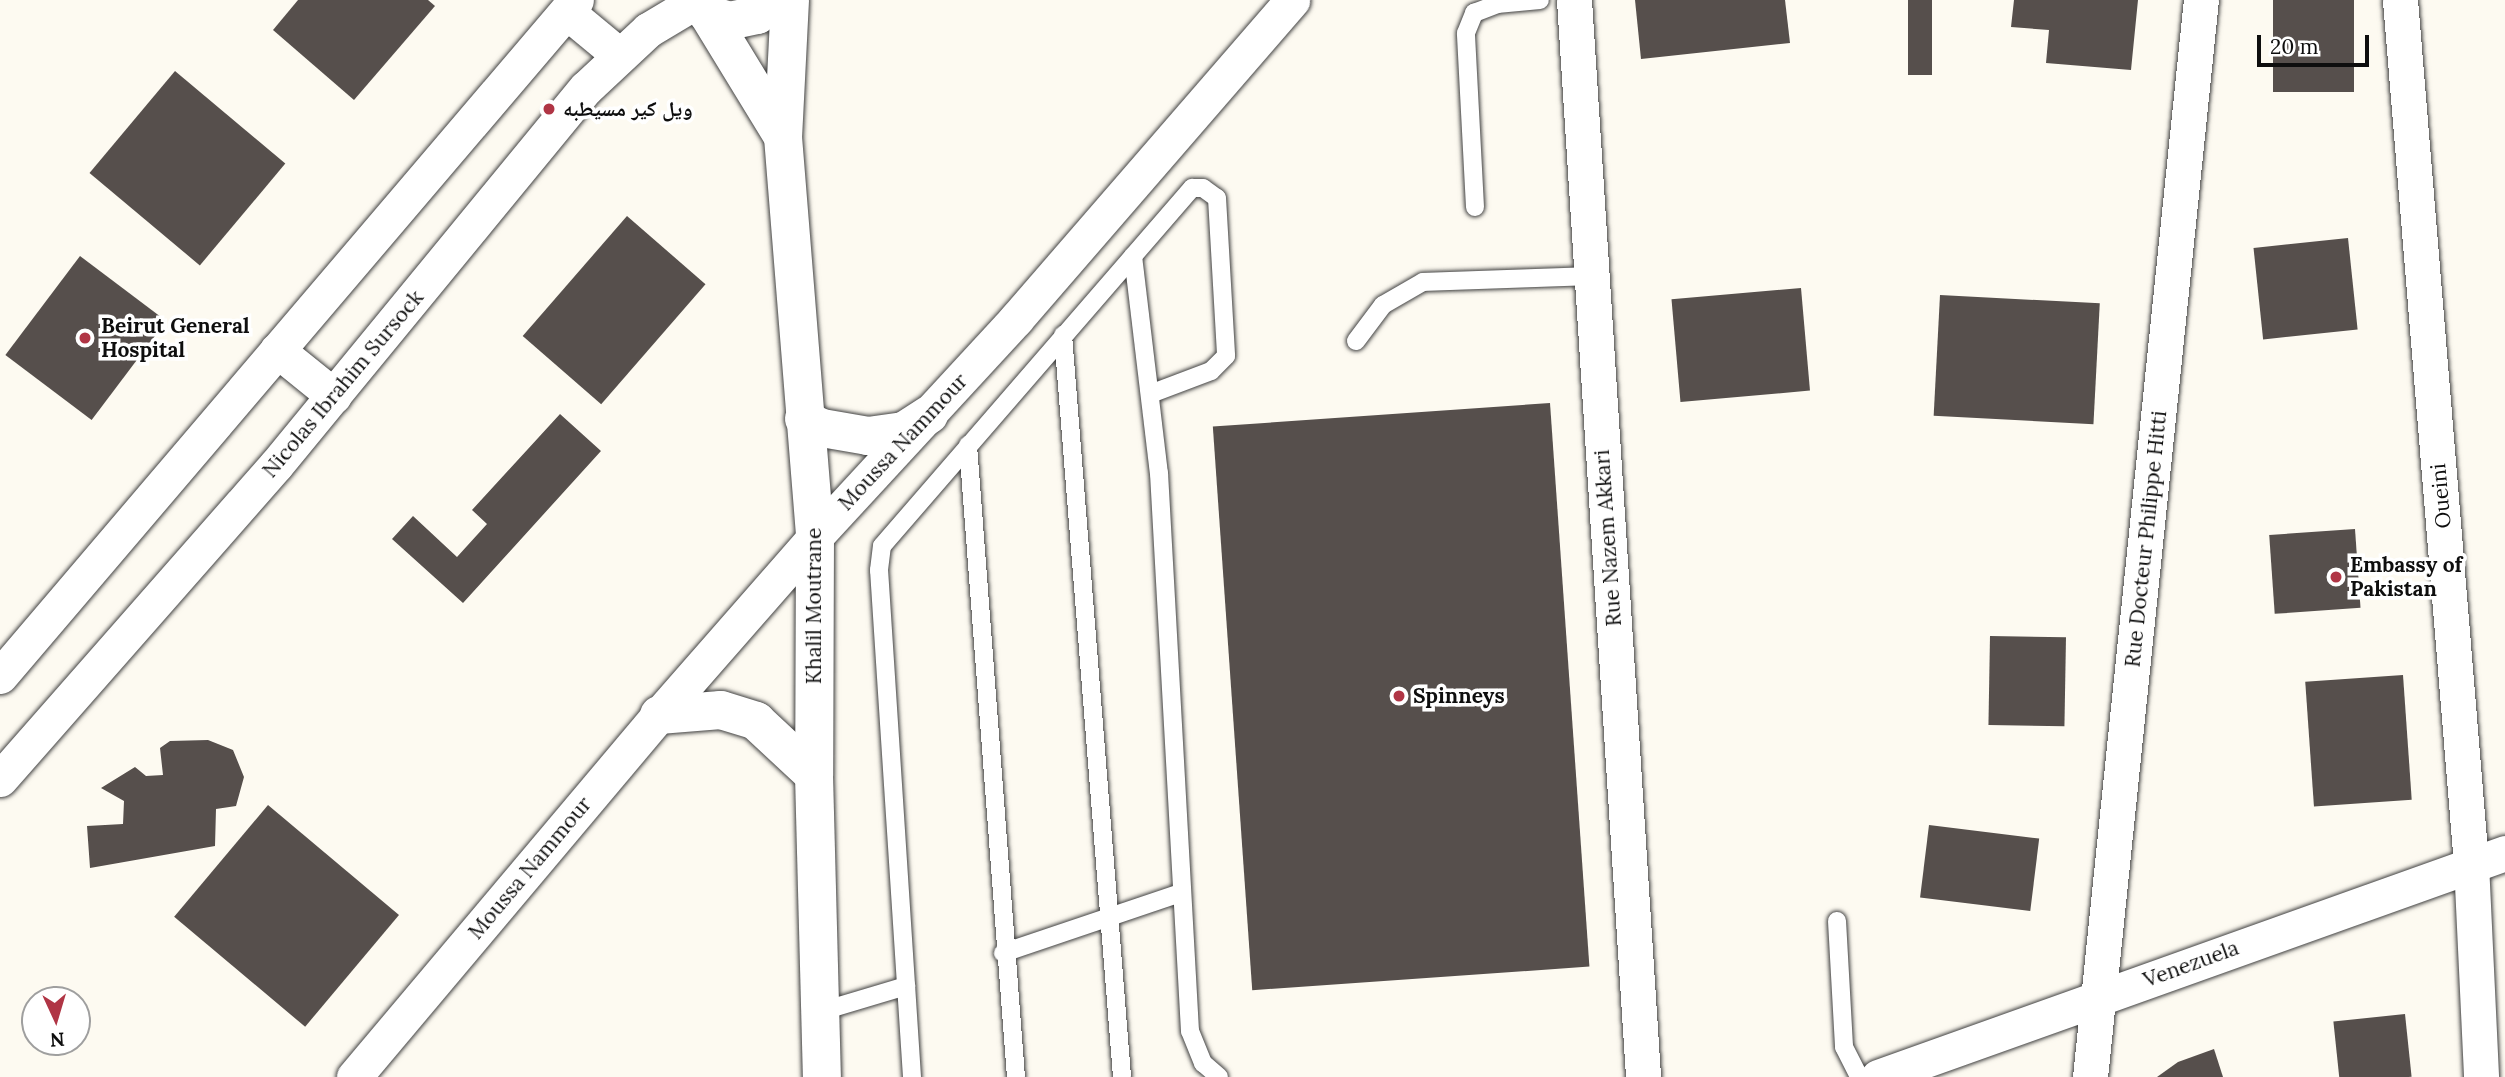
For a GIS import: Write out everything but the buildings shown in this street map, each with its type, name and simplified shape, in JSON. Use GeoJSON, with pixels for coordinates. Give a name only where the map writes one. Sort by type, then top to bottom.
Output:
{"type":"FeatureCollection","features":[{"type":"Feature","properties":{"kind":"street"},"geometry":{"type":"LineString","coordinates":[[699,5],[729,21],[747,19],[773,0]]}},
{"type":"Feature","properties":{"kind":"street","name":"Khalil Moutrane"},"geometry":{"type":"LineString","coordinates":[[790,0],[783,137],[815,537],[814,775],[818,1013],[822,1077]]}},
{"type":"Feature","properties":{"kind":"street","name":"Moussa Nammour"},"geometry":{"type":"LineString","coordinates":[[354,1077],[659,715],[815,537],[929,415],[1292,0]]}},
{"type":"Feature","properties":{"kind":"street","name":"Rue Nazem Akkari"},"geometry":{"type":"LineString","coordinates":[[1574,0],[1643,1077]]}},
{"type":"Feature","properties":{"kind":"street","name":"Rue Docteur Philippe Hitti"},"geometry":{"type":"LineString","coordinates":[[2090,1077],[2201,0]]}},
{"type":"Feature","properties":{"kind":"street","name":"Oueini"},"geometry":{"type":"LineString","coordinates":[[2400,0],[2471,863],[2481,1077]]}},
{"type":"Feature","properties":{"kind":"street","name":"Nicolas Ibrahim Sursock"},"geometry":{"type":"LineString","coordinates":[[0,779],[334,396],[554,127],[619,55],[699,5]]}},
{"type":"Feature","properties":{"kind":"street","name":"Khalil Moutrane"},"geometry":{"type":"LineString","coordinates":[[699,5],[783,137]]}},
{"type":"Feature","properties":{"kind":"street"},"geometry":{"type":"LineString","coordinates":[[0,676],[572,6],[619,55]]}},
{"type":"Feature","properties":{"kind":"street"},"geometry":{"type":"LineString","coordinates":[[277,349],[334,396]]}},
{"type":"Feature","properties":{"kind":"street"},"geometry":{"type":"LineString","coordinates":[[804,419],[822,428],[868,436],[904,431],[929,415]]}},
{"type":"Feature","properties":{"kind":"street"},"geometry":{"type":"LineString","coordinates":[[659,715],[721,710],[756,721],[814,775]]}},
{"type":"Feature","properties":{"kind":"street","name":"Venezuela"},"geometry":{"type":"LineString","coordinates":[[1878,1077],[2505,853]]}},
{"type":"Feature","properties":{"kind":"lane"},"geometry":{"type":"LineString","coordinates":[[1475,207],[1466,33],[1474,13],[1497,4],[1540,0]]}},
{"type":"Feature","properties":{"kind":"lane"},"geometry":{"type":"LineString","coordinates":[[912,1077],[880,557],[886,539],[1192,188],[1213,192],[1228,341],[1226,356],[1211,371],[1150,394]]}},
{"type":"Feature","properties":{"kind":"lane"},"geometry":{"type":"LineString","coordinates":[[1133,256],[1159,473],[1180,893],[1190,1031],[1203,1063],[1219,1077]]}},
{"type":"Feature","properties":{"kind":"lane"},"geometry":{"type":"LineString","coordinates":[[1356,341],[1383,305],[1423,282],[1591,276]]}},
{"type":"Feature","properties":{"kind":"lane"},"geometry":{"type":"LineString","coordinates":[[1063,335],[1122,1077]]}},
{"type":"Feature","properties":{"kind":"lane"},"geometry":{"type":"LineString","coordinates":[[968,445],[1003,953],[1016,1077]]}},
{"type":"Feature","properties":{"kind":"lane"},"geometry":{"type":"LineString","coordinates":[[1003,953],[1180,893]]}},
{"type":"Feature","properties":{"kind":"lane"},"geometry":{"type":"LineString","coordinates":[[1837,921],[1844,1047],[1859,1077]]}},
{"type":"Feature","properties":{"kind":"lane"},"geometry":{"type":"LineString","coordinates":[[818,1013],[906,986]]}},
{"type":"Feature","properties":{"kind":"place","name":"ويل كير مسيطبه"},"geometry":{"type":"Point","coordinates":[549,109]}},
{"type":"Feature","properties":{"kind":"place","name":"Beirut General Hospital"},"geometry":{"type":"Point","coordinates":[85,338]}},
{"type":"Feature","properties":{"kind":"place","name":"Embassy of Pakistan"},"geometry":{"type":"Point","coordinates":[2336,577]}},
{"type":"Feature","properties":{"kind":"place","name":"Spinneys"},"geometry":{"type":"Point","coordinates":[1399,696]}}]}
